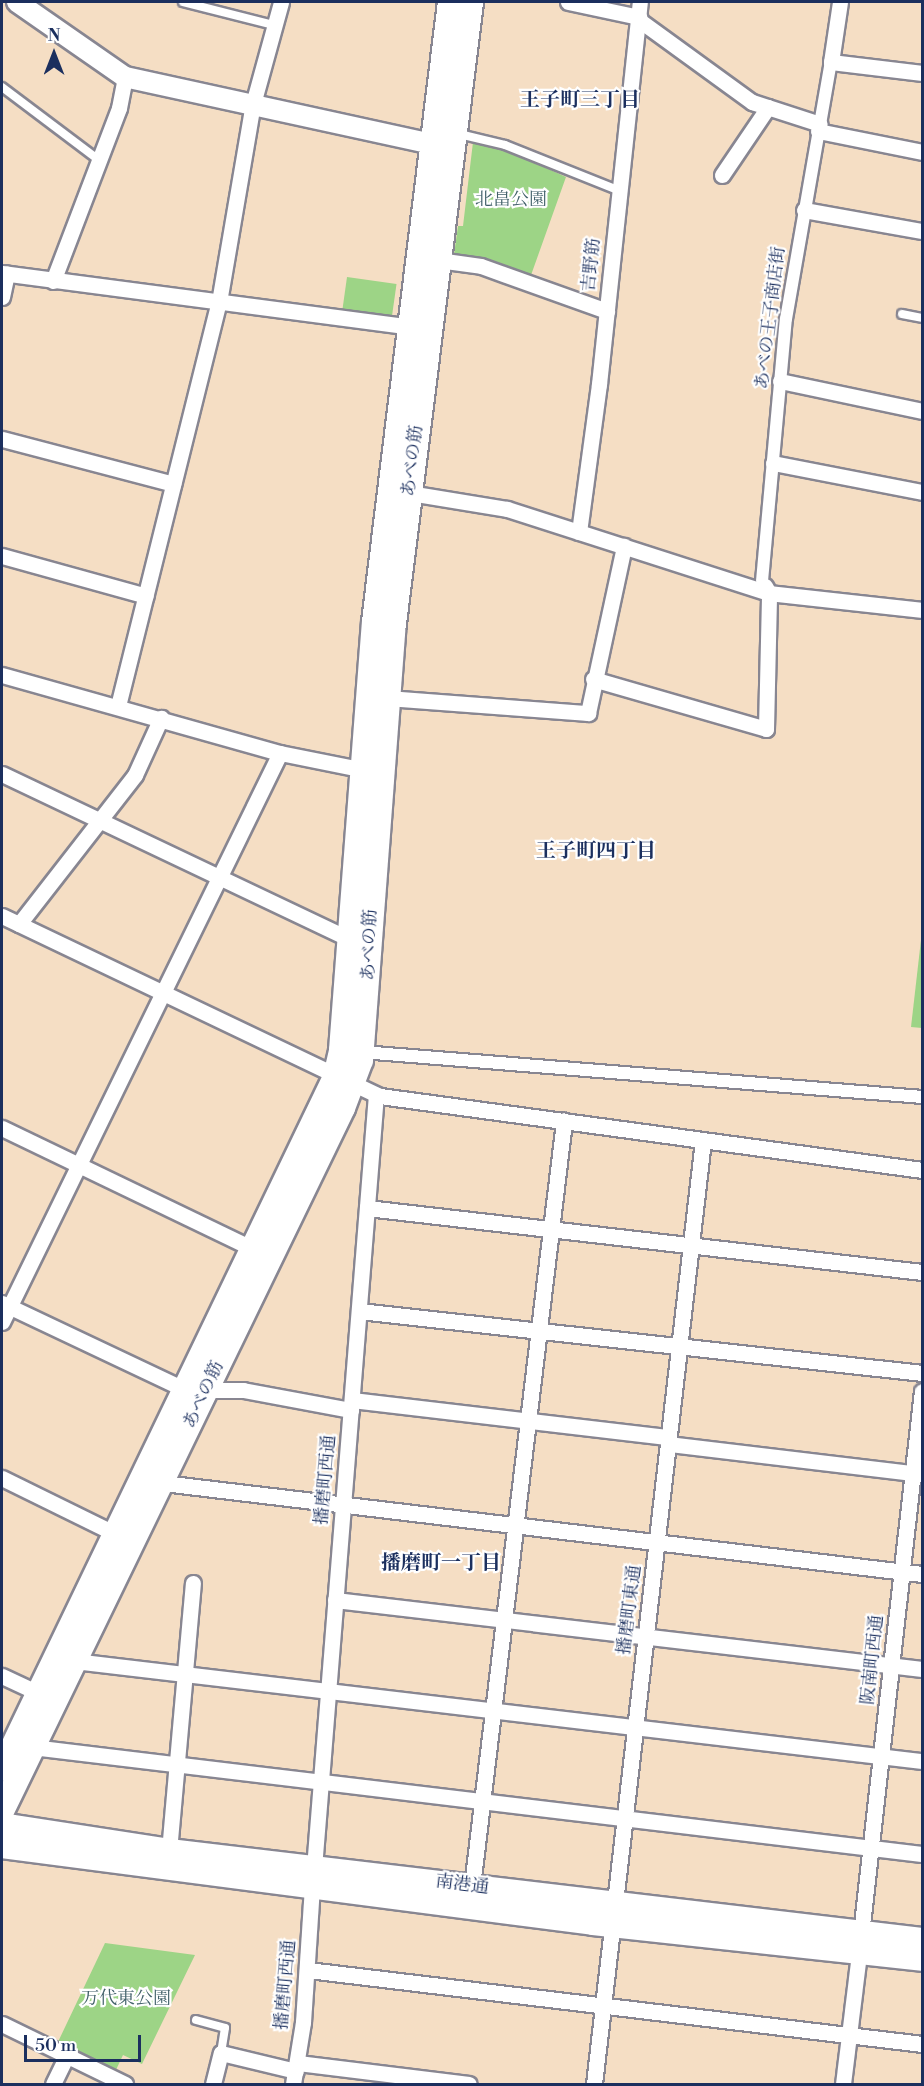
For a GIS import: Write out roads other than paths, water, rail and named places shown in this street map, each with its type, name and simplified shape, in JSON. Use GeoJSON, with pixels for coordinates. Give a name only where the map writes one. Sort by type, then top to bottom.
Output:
{"type":"FeatureCollection","features":[{"type":"Feature","properties":{"kind":"main road","name":"あべの筋"},"geometry":{"type":"LineString","coordinates":[[2,1769],[114,1533],[195,1391],[344,1080],[341,1050],[349,939],[438,260],[446,142],[450,2]]}},
{"type":"Feature","properties":{"kind":"main road","name":"あべの筋"},"geometry":{"type":"LineString","coordinates":[[2,1811],[163,1482],[195,1391],[254,1249],[344,1080],[362,1052],[371,772],[387,698],[407,493],[410,327],[471,2]]}},
{"type":"Feature","properties":{"kind":"main road","name":"南港通"},"geometry":{"type":"LineString","coordinates":[[2,1825],[169,1851],[313,1878],[472,1886],[613,1915]]}},
{"type":"Feature","properties":{"kind":"main road","name":"南港通"},"geometry":{"type":"LineString","coordinates":[[2,1846],[313,1878],[860,1943],[922,1959]]}},
{"type":"Feature","properties":{"kind":"main road","name":"南港通"},"geometry":{"type":"LineString","coordinates":[[860,1943],[922,1940]]}},
{"type":"Feature","properties":{"kind":"street"},"geometry":{"type":"LineString","coordinates":[[17,2],[125,76],[446,142]]}},
{"type":"Feature","properties":{"kind":"street"},"geometry":{"type":"LineString","coordinates":[[118,706],[219,302],[254,104],[281,2]]}},
{"type":"Feature","properties":{"kind":"street"},"geometry":{"type":"LineString","coordinates":[[568,2],[639,13],[710,74],[752,102],[819,128],[922,152]]}},
{"type":"Feature","properties":{"kind":"street"},"geometry":{"type":"LineString","coordinates":[[840,2],[831,62],[922,72]]}},
{"type":"Feature","properties":{"kind":"street","name":"吉野筋"},"geometry":{"type":"LineString","coordinates":[[579,532],[607,310],[639,13]]}},
{"type":"Feature","properties":{"kind":"street","name":"あべの王子商店街"},"geometry":{"type":"LineString","coordinates":[[765,587],[780,381],[804,210],[831,62]]}},
{"type":"Feature","properties":{"kind":"street"},"geometry":{"type":"LineString","coordinates":[[53,281],[100,161],[125,76]]}},
{"type":"Feature","properties":{"kind":"street"},"geometry":{"type":"LineString","coordinates":[[722,175],[768,107]]}},
{"type":"Feature","properties":{"kind":"street"},"geometry":{"type":"LineString","coordinates":[[804,210],[922,231]]}},
{"type":"Feature","properties":{"kind":"street"},"geometry":{"type":"LineString","coordinates":[[438,260],[481,266],[607,310]]}},
{"type":"Feature","properties":{"kind":"street"},"geometry":{"type":"LineString","coordinates":[[2,297],[4,274],[410,327]]}},
{"type":"Feature","properties":{"kind":"street"},"geometry":{"type":"LineString","coordinates":[[780,381],[922,411]]}},
{"type":"Feature","properties":{"kind":"street"},"geometry":{"type":"LineString","coordinates":[[2,439],[173,484]]}},
{"type":"Feature","properties":{"kind":"street"},"geometry":{"type":"LineString","coordinates":[[773,463],[922,492]]}},
{"type":"Feature","properties":{"kind":"street"},"geometry":{"type":"LineString","coordinates":[[407,493],[507,509],[765,587],[922,610]]}},
{"type":"Feature","properties":{"kind":"street"},"geometry":{"type":"LineString","coordinates":[[387,698],[588,713],[593,679],[624,546]]}},
{"type":"Feature","properties":{"kind":"street"},"geometry":{"type":"LineString","coordinates":[[2,555],[146,596]]}},
{"type":"Feature","properties":{"kind":"street"},"geometry":{"type":"LineString","coordinates":[[593,679],[766,729],[765,587]]}},
{"type":"Feature","properties":{"kind":"street"},"geometry":{"type":"LineString","coordinates":[[2,675],[280,753],[371,772]]}},
{"type":"Feature","properties":{"kind":"street"},"geometry":{"type":"LineString","coordinates":[[19,924],[135,775],[161,718]]}},
{"type":"Feature","properties":{"kind":"street"},"geometry":{"type":"LineString","coordinates":[[2,1322],[5,1305],[280,753]]}},
{"type":"Feature","properties":{"kind":"street"},"geometry":{"type":"LineString","coordinates":[[2,774],[98,822],[349,939]]}},
{"type":"Feature","properties":{"kind":"street"},"geometry":{"type":"LineString","coordinates":[[2,916],[376,1094],[922,1170]]}},
{"type":"Feature","properties":{"kind":"street"},"geometry":{"type":"LineString","coordinates":[[362,1052],[922,1097]]}},
{"type":"Feature","properties":{"kind":"street","name":"播磨町西通"},"geometry":{"type":"LineString","coordinates":[[296,2073],[308,1970],[313,1878],[376,1094]]}},
{"type":"Feature","properties":{"kind":"street"},"geometry":{"type":"LineString","coordinates":[[472,1886],[564,1121]]}},
{"type":"Feature","properties":{"kind":"street"},"geometry":{"type":"LineString","coordinates":[[2,1128],[76,1166],[254,1249]]}},
{"type":"Feature","properties":{"kind":"street","name":"播磨町東通"},"geometry":{"type":"LineString","coordinates":[[594,2085],[703,1140]]}},
{"type":"Feature","properties":{"kind":"street"},"geometry":{"type":"LineString","coordinates":[[367,1208],[922,1272]]}},
{"type":"Feature","properties":{"kind":"street"},"geometry":{"type":"LineString","coordinates":[[5,1305],[195,1391],[243,1390],[351,1405],[528,1420],[918,1473]]}},
{"type":"Feature","properties":{"kind":"street"},"geometry":{"type":"LineString","coordinates":[[359,1311],[922,1373]]}},
{"type":"Feature","properties":{"kind":"street","name":"阪南町西通"},"geometry":{"type":"LineString","coordinates":[[843,2085],[902,1572],[918,1473],[922,1391]]}},
{"type":"Feature","properties":{"kind":"street"},"geometry":{"type":"LineString","coordinates":[[2,1478],[114,1533]]}},
{"type":"Feature","properties":{"kind":"street"},"geometry":{"type":"LineString","coordinates":[[163,1482],[922,1574]]}},
{"type":"Feature","properties":{"kind":"street"},"geometry":{"type":"LineString","coordinates":[[169,1851],[193,1582]]}},
{"type":"Feature","properties":{"kind":"street"},"geometry":{"type":"LineString","coordinates":[[335,1600],[922,1669]]}},
{"type":"Feature","properties":{"kind":"street"},"geometry":{"type":"LineString","coordinates":[[74,1661],[922,1761]]}},
{"type":"Feature","properties":{"kind":"street"},"geometry":{"type":"LineString","coordinates":[[2,1676],[37,1692]]}},
{"type":"Feature","properties":{"kind":"street"},"geometry":{"type":"LineString","coordinates":[[32,1747],[625,1821],[922,1854]]}},
{"type":"Feature","properties":{"kind":"street"},"geometry":{"type":"LineString","coordinates":[[308,1970],[922,2044]]}},
{"type":"Feature","properties":{"kind":"street"},"geometry":{"type":"LineString","coordinates":[[2,2024],[125,2085]]}},
{"type":"Feature","properties":{"kind":"street"},"geometry":{"type":"LineString","coordinates":[[213,2085],[220,2053],[296,2073],[469,2085]]}},
{"type":"Feature","properties":{"kind":"street"},"geometry":{"type":"LineString","coordinates":[[53,2085],[67,2055]]}},
{"type":"Feature","properties":{"kind":"lane"},"geometry":{"type":"LineString","coordinates":[[183,2],[274,25]]}},
{"type":"Feature","properties":{"kind":"lane"},"geometry":{"type":"LineString","coordinates":[[2,87],[100,161]]}},
{"type":"Feature","properties":{"kind":"lane"},"geometry":{"type":"LineString","coordinates":[[446,142],[505,145],[620,191]]}},
{"type":"Feature","properties":{"kind":"lane"},"geometry":{"type":"LineString","coordinates":[[902,314],[922,318]]}},
{"type":"Feature","properties":{"kind":"lane"},"geometry":{"type":"LineString","coordinates":[[196,2020],[225,2028],[220,2053]]}},
{"type":"Feature","properties":{"kind":"district","name":"王子町三丁目"},"geometry":{"type":"Point","coordinates":[580,100]}},
{"type":"Feature","properties":{"kind":"district","name":"王子町四丁目"},"geometry":{"type":"Point","coordinates":[596,851]}},
{"type":"Feature","properties":{"kind":"district","name":"播磨町一丁目"},"geometry":{"type":"Point","coordinates":[441,1563]}},
{"type":"Feature","properties":{"kind":"park label","name":"北畠公園"},"geometry":{"type":"Point","coordinates":[511,200]}},
{"type":"Feature","properties":{"kind":"park label","name":"万代東公園"},"geometry":{"type":"Point","coordinates":[126,1999]}}]}
